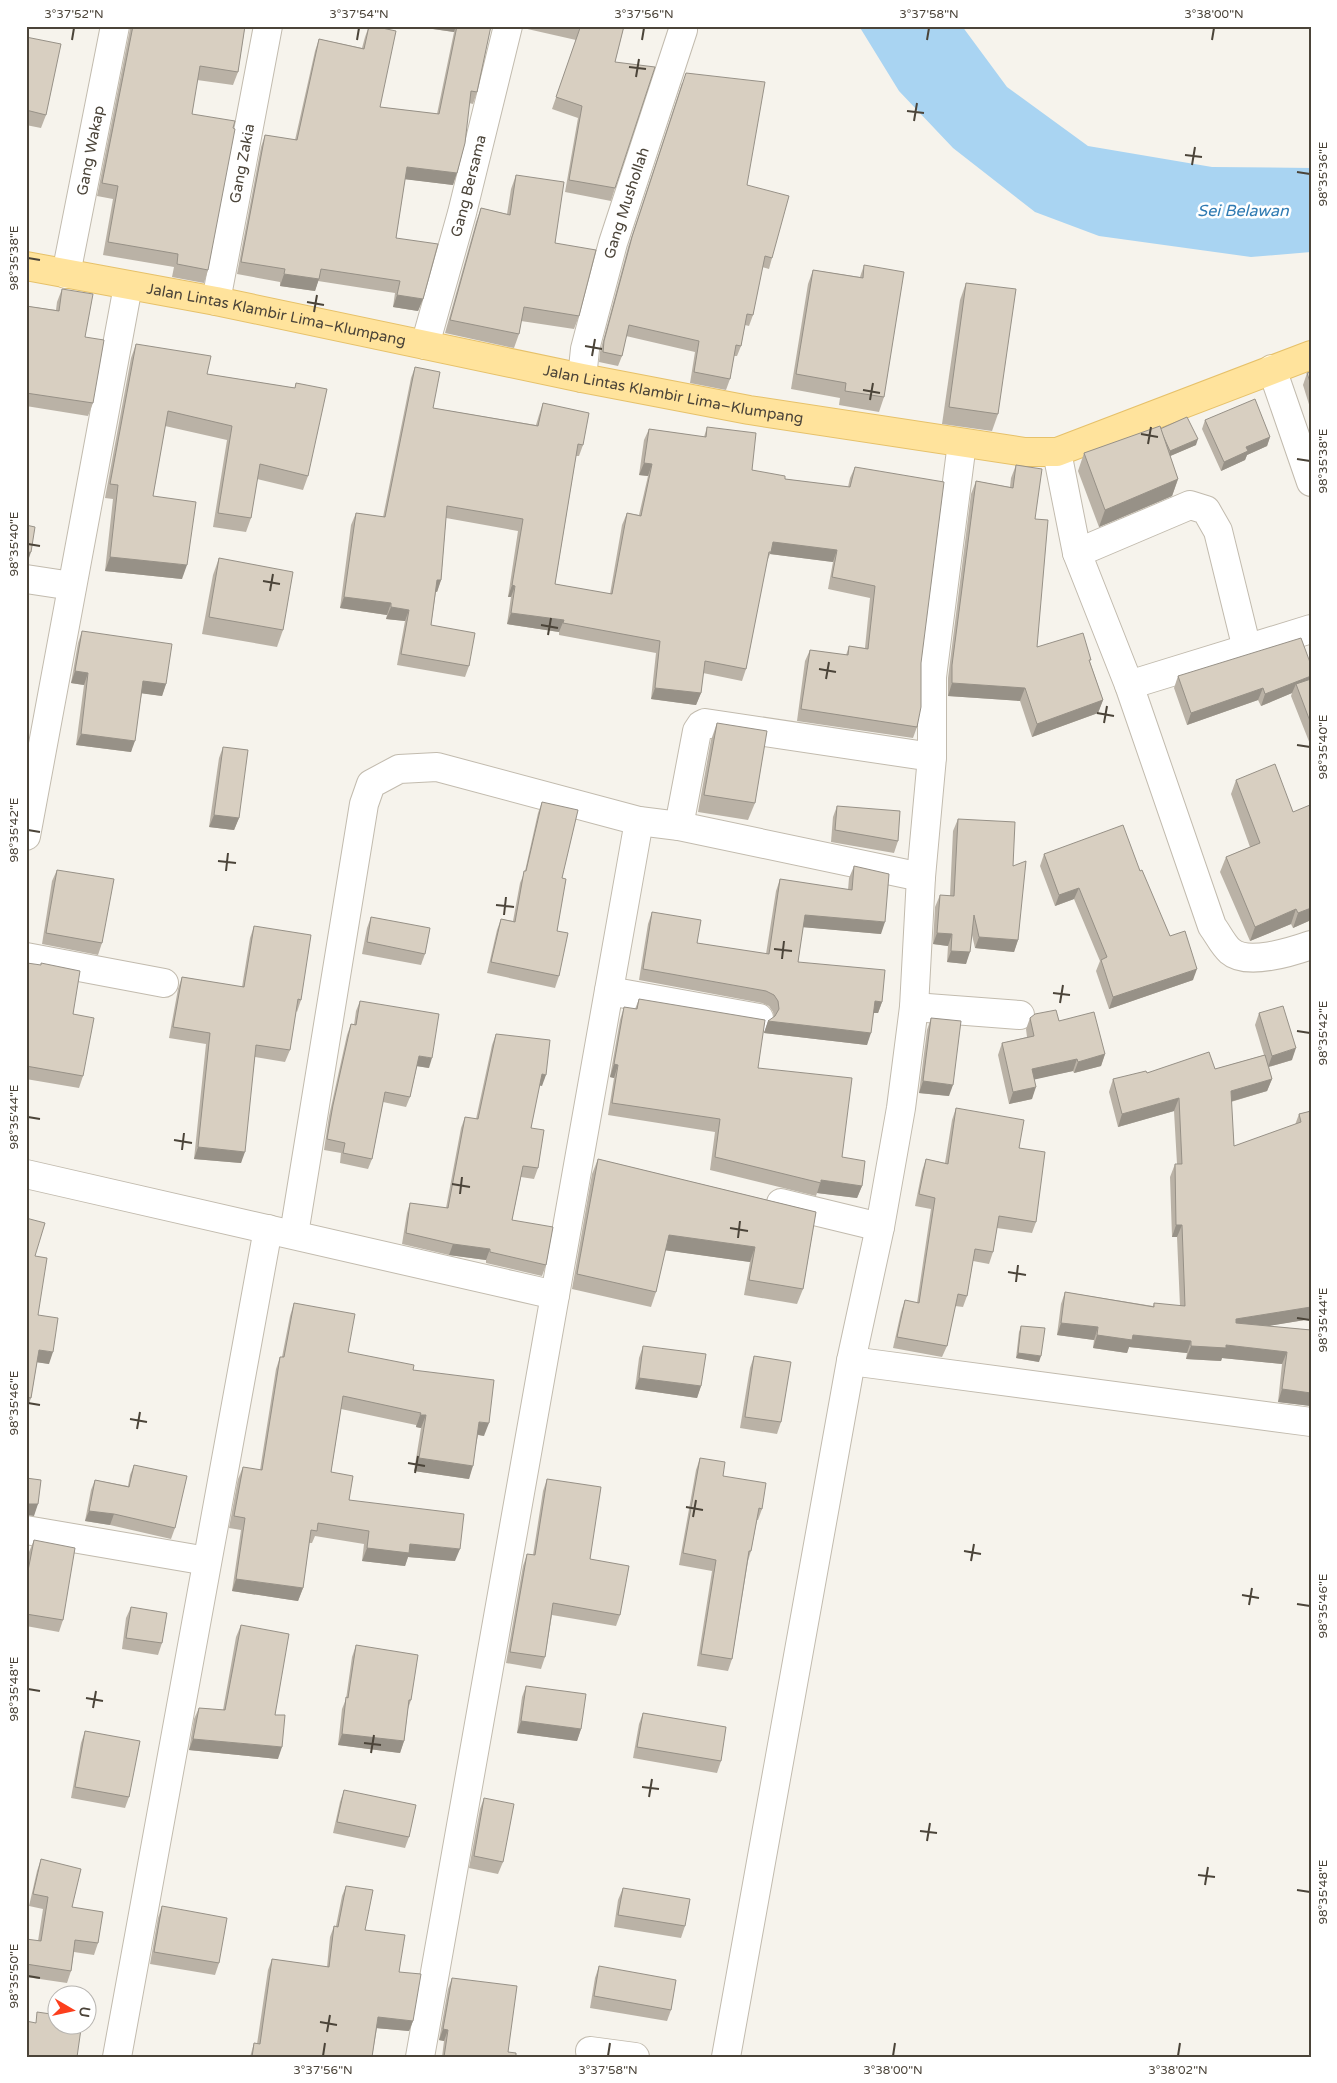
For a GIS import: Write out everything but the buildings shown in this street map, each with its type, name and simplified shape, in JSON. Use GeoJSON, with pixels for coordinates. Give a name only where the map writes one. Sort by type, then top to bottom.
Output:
{"type":"FeatureCollection","features":[{"type":"Feature","properties":{"kind":"main road","name":"Jalan Lintas Klambir Lima–Klumpang"},"geometry":{"type":"LineString","coordinates":[[26,266],[216,302],[582,378],[749,410],[1025,452],[1057,452],[1311,355]]}},
{"type":"Feature","properties":{"kind":"street","name":"Gang Wakap"},"geometry":{"type":"LineString","coordinates":[[66,274],[114,26]]}},
{"type":"Feature","properties":{"kind":"street","name":"Gang Zakia"},"geometry":{"type":"LineString","coordinates":[[216,302],[268,26]]}},
{"type":"Feature","properties":{"kind":"street","name":"Gang Bersama"},"geometry":{"type":"LineString","coordinates":[[425,345],[462,213],[508,26]]}},
{"type":"Feature","properties":{"kind":"street","name":"Gang Mushollah"},"geometry":{"type":"LineString","coordinates":[[582,378],[585,349],[613,243],[683,30]]}},
{"type":"Feature","properties":{"kind":"street"},"geometry":{"type":"LineString","coordinates":[[26,836],[128,286]]}},
{"type":"Feature","properties":{"kind":"street"},"geometry":{"type":"LineString","coordinates":[[1272,369],[1311,482]]}},
{"type":"Feature","properties":{"kind":"street"},"geometry":{"type":"LineString","coordinates":[[726,2057],[850,1361],[880,1227],[901,1108],[914,1007],[921,877],[932,757],[932,677],[962,443]]}},
{"type":"Feature","properties":{"kind":"street"},"geometry":{"type":"LineString","coordinates":[[1057,452],[1077,553],[1129,685],[1212,926],[1231,952],[1241,956],[1255,959],[1310,950]]}},
{"type":"Feature","properties":{"kind":"street"},"geometry":{"type":"LineString","coordinates":[[1077,553],[1190,505],[1206,510],[1218,531],[1248,649]]}},
{"type":"Feature","properties":{"kind":"street"},"geometry":{"type":"LineString","coordinates":[[26,579],[72,586]]}},
{"type":"Feature","properties":{"kind":"street"},"geometry":{"type":"LineString","coordinates":[[1129,685],[1311,628]]}},
{"type":"Feature","properties":{"kind":"street"},"geometry":{"type":"LineString","coordinates":[[679,826],[697,731],[705,723],[932,757]]}},
{"type":"Feature","properties":{"kind":"street"},"geometry":{"type":"LineString","coordinates":[[117,2057],[207,1561],[281,1231],[364,804],[372,784],[399,768],[437,767],[639,821],[679,826],[921,877]]}},
{"type":"Feature","properties":{"kind":"street"},"geometry":{"type":"LineString","coordinates":[[420,2057],[555,1295],[590,1158],[609,991],[639,821]]}},
{"type":"Feature","properties":{"kind":"street"},"geometry":{"type":"LineString","coordinates":[[26,957],[164,983]]}},
{"type":"Feature","properties":{"kind":"street"},"geometry":{"type":"LineString","coordinates":[[609,991],[759,1018]]}},
{"type":"Feature","properties":{"kind":"street"},"geometry":{"type":"LineString","coordinates":[[914,1007],[1020,1015]]}},
{"type":"Feature","properties":{"kind":"street"},"geometry":{"type":"LineString","coordinates":[[26,1174],[555,1295]]}},
{"type":"Feature","properties":{"kind":"street"},"geometry":{"type":"LineString","coordinates":[[754,1197],[880,1227]]}},
{"type":"Feature","properties":{"kind":"street"},"geometry":{"type":"LineString","coordinates":[[850,1361],[1311,1422]]}},
{"type":"Feature","properties":{"kind":"street"},"geometry":{"type":"LineString","coordinates":[[26,1530],[207,1561]]}},
{"type":"Feature","properties":{"kind":"street"},"geometry":{"type":"LineString","coordinates":[[590,2051],[635,2057]]}},
{"type":"Feature","properties":{"kind":"water","name":"Sei Belawan"},"geometry":{"type":"Polygon","coordinates":[[[859,26],[962,26],[1007,87],[1088,146],[1212,167],[1311,168],[1311,252],[1251,257],[1099,236],[1035,212],[953,148],[899,91],[859,26]]]}}]}
